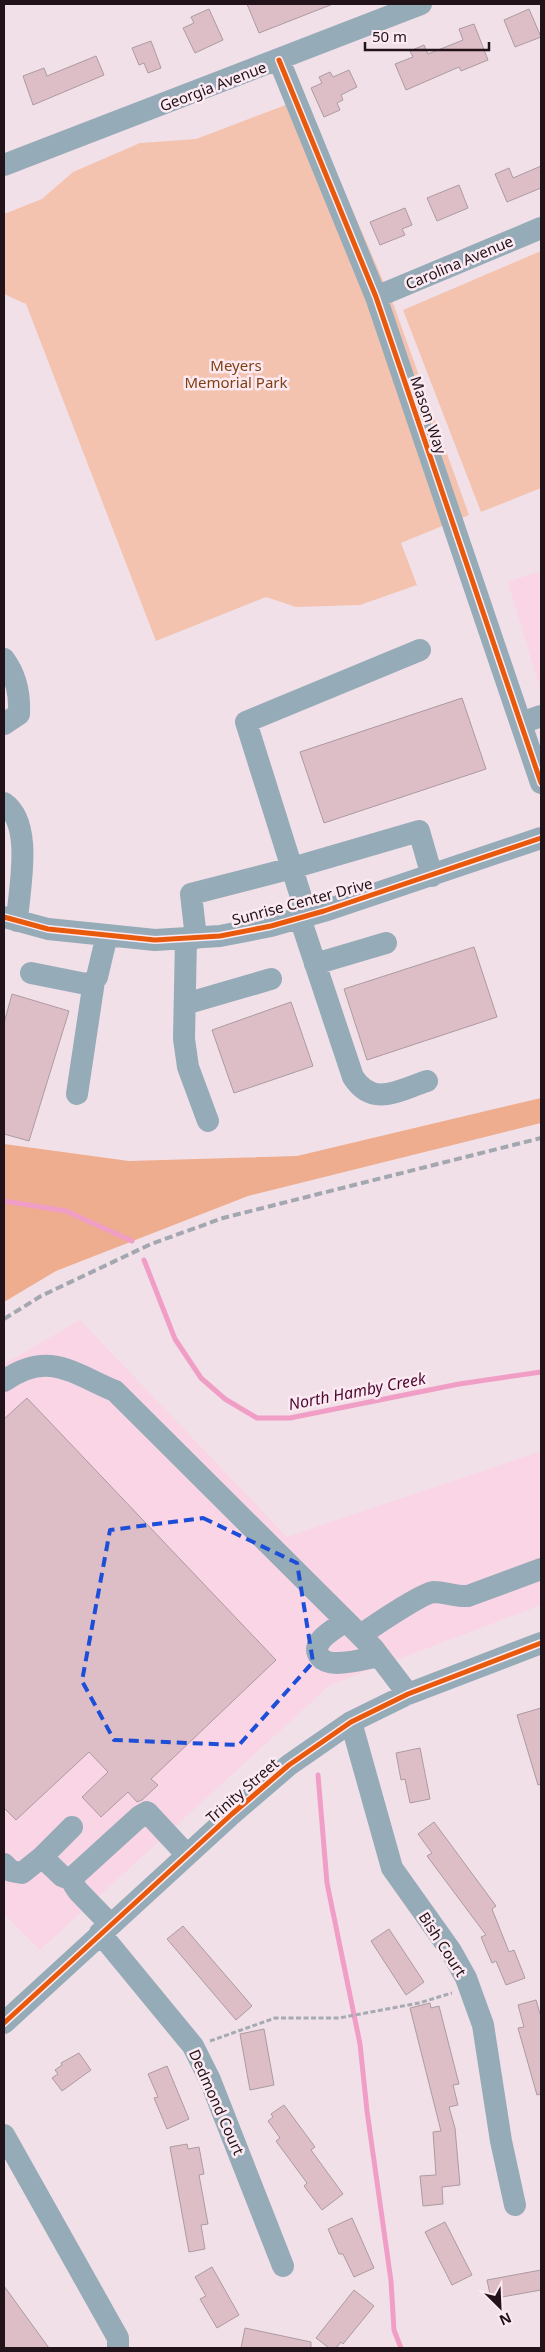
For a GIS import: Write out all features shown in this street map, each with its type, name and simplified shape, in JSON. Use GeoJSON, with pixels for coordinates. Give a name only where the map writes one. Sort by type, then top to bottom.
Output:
{"type":"FeatureCollection","features":[{"type":"Feature","properties":{"kind":"street","name":"Georgia Avenue"},"geometry":{"type":"LineString","coordinates":[[4,165],[421,4]]}},
{"type":"Feature","properties":{"kind":"street","name":"Mason Way"},"geometry":{"type":"LineString","coordinates":[[279,60],[376,297],[531,719],[539,771]]}},
{"type":"Feature","properties":{"kind":"street","name":"Carolina Avenue"},"geometry":{"type":"LineString","coordinates":[[376,297],[541,228]]}},
{"type":"Feature","properties":{"kind":"street"},"geometry":{"type":"LineString","coordinates":[[420,650],[246,722],[292,868],[316,964],[353,1078],[360,1088],[383,1096],[427,1081]]}},
{"type":"Feature","properties":{"kind":"street"},"geometry":{"type":"LineString","coordinates":[[4,659],[9,666],[20,695],[19,714],[4,724]]}},
{"type":"Feature","properties":{"kind":"street"},"geometry":{"type":"LineString","coordinates":[[4,803],[17,818],[21,831],[22,858],[10,919]]}},
{"type":"Feature","properties":{"kind":"street"},"geometry":{"type":"LineString","coordinates":[[208,1121],[188,1066],[184,1039],[191,938],[191,894],[292,868],[419,831],[432,876]]}},
{"type":"Feature","properties":{"kind":"street","name":"Sunrise Center Drive"},"geometry":{"type":"LineString","coordinates":[[10,919],[48,929],[155,940],[237,933],[303,917],[432,876],[541,838]]}},
{"type":"Feature","properties":{"kind":"street"},"geometry":{"type":"LineString","coordinates":[[77,1094],[94,981],[107,935]]}},
{"type":"Feature","properties":{"kind":"street"},"geometry":{"type":"LineString","coordinates":[[316,964],[386,943]]}},
{"type":"Feature","properties":{"kind":"street"},"geometry":{"type":"LineString","coordinates":[[31,973],[86,984],[94,981]]}},
{"type":"Feature","properties":{"kind":"street"},"geometry":{"type":"LineString","coordinates":[[185,1004],[271,979]]}},
{"type":"Feature","properties":{"kind":"street"},"geometry":{"type":"LineString","coordinates":[[4,1381],[15,1373],[37,1364],[66,1369],[114,1391],[353,1628],[379,1656],[408,1694]]}},
{"type":"Feature","properties":{"kind":"street"},"geometry":{"type":"LineString","coordinates":[[379,1656],[336,1663],[323,1661],[317,1653],[317,1645],[323,1638],[378,1622],[432,1592],[456,1597],[468,1596],[541,1569]]}},
{"type":"Feature","properties":{"kind":"street","name":"Trinity Street"},"geometry":{"type":"LineString","coordinates":[[4,2023],[105,1929],[289,1765],[351,1722],[408,1694],[541,1643]]}},
{"type":"Feature","properties":{"kind":"street","name":"Bish Court"},"geometry":{"type":"LineString","coordinates":[[351,1722],[392,1868],[451,1951],[469,1988],[483,2025],[501,2141],[515,2204]]}},
{"type":"Feature","properties":{"kind":"street"},"geometry":{"type":"LineString","coordinates":[[72,1880],[86,1865],[147,1812],[187,1855]]}},
{"type":"Feature","properties":{"kind":"street"},"geometry":{"type":"LineString","coordinates":[[4,1864],[11,1871],[22,1873],[42,1857],[72,1827]]}},
{"type":"Feature","properties":{"kind":"street","name":"Dedmond Court"},"geometry":{"type":"LineString","coordinates":[[42,1857],[62,1876],[72,1880],[105,1929],[195,2050],[220,2104],[284,2266]]}},
{"type":"Feature","properties":{"kind":"street"},"geometry":{"type":"LineString","coordinates":[[4,2135],[118,2338],[118,2348]]}},
{"type":"Feature","properties":{"kind":"path"},"geometry":{"type":"LineString","coordinates":[[195,2050],[218,2036],[257,2026],[275,2018],[339,2018],[418,2003],[469,1988]]}},
{"type":"Feature","properties":{"kind":"highlighted area"},"geometry":{"type":"Polygon","coordinates":[[[203,1518],[297,1563],[313,1662],[239,1745],[114,1740],[82,1681],[110,1530],[203,1518]]]}},
{"type":"Feature","properties":{"kind":"shaded area"},"geometry":{"type":"Polygon","coordinates":[[[541,571],[541,692],[508,582],[541,571]]]}},
{"type":"Feature","properties":{"kind":"shaded area"},"geometry":{"type":"Polygon","coordinates":[[[541,1098],[541,1123],[248,1196],[56,1271],[4,1302],[4,1144],[129,1161],[297,1156],[541,1098]]]}},
{"type":"Feature","properties":{"kind":"shaded area"},"geometry":{"type":"Polygon","coordinates":[[[80,1320],[287,1537],[541,1451],[541,1605],[330,1685],[40,1950],[4,1914],[4,1364],[80,1320]]]}},
{"type":"Feature","properties":{"kind":"green space","name":"Meyers Memorial Park"},"geometry":{"type":"Polygon","coordinates":[[[304,98],[394,306],[469,515],[401,543],[417,585],[360,605],[296,607],[266,597],[156,641],[26,304],[4,294],[4,214],[42,199],[73,172],[140,143],[196,139],[304,98]]]}},
{"type":"Feature","properties":{"kind":"green space"},"geometry":{"type":"Polygon","coordinates":[[[541,251],[541,488],[481,512],[403,310],[541,251]]]}},
{"type":"Feature","properties":{"kind":"building"},"geometry":{"type":"Polygon","coordinates":[[[247,4],[333,4],[259,33],[247,4]]]}},
{"type":"Feature","properties":{"kind":"building"},"geometry":{"type":"Polygon","coordinates":[[[209,9],[223,40],[195,53],[183,28],[194,23],[191,17],[209,9]]]}},
{"type":"Feature","properties":{"kind":"building"},"geometry":{"type":"Polygon","coordinates":[[[529,9],[541,37],[515,47],[504,20],[529,9]]]}},
{"type":"Feature","properties":{"kind":"building"},"geometry":{"type":"Polygon","coordinates":[[[474,24],[488,60],[461,71],[459,67],[406,90],[395,64],[413,57],[410,51],[424,45],[428,54],[463,40],[459,29],[474,24]]]}},
{"type":"Feature","properties":{"kind":"building"},"geometry":{"type":"Polygon","coordinates":[[[151,41],[161,68],[148,73],[144,63],[139,65],[132,48],[151,41]]]}},
{"type":"Feature","properties":{"kind":"building"},"geometry":{"type":"Polygon","coordinates":[[[96,56],[104,75],[33,105],[23,76],[44,68],[47,76],[96,56]]]}},
{"type":"Feature","properties":{"kind":"building"},"geometry":{"type":"Polygon","coordinates":[[[349,70],[357,87],[341,95],[343,100],[337,103],[340,110],[324,117],[311,88],[322,83],[319,77],[330,72],[333,77],[349,70]]]}},
{"type":"Feature","properties":{"kind":"building"},"geometry":{"type":"Polygon","coordinates":[[[541,166],[541,188],[507,202],[495,174],[509,168],[513,178],[541,166]]]}},
{"type":"Feature","properties":{"kind":"building"},"geometry":{"type":"Polygon","coordinates":[[[459,185],[468,208],[437,221],[427,198],[459,185]]]}},
{"type":"Feature","properties":{"kind":"building"},"geometry":{"type":"Polygon","coordinates":[[[405,208],[412,225],[402,229],[405,235],[380,245],[370,222],[405,208]]]}},
{"type":"Feature","properties":{"kind":"building"},"geometry":{"type":"Polygon","coordinates":[[[462,698],[486,769],[324,823],[300,752],[462,698]]]}},
{"type":"Feature","properties":{"kind":"building"},"geometry":{"type":"Polygon","coordinates":[[[474,947],[497,1017],[367,1060],[344,989],[474,947]]]}},
{"type":"Feature","properties":{"kind":"building"},"geometry":{"type":"Polygon","coordinates":[[[12,994],[69,1011],[29,1141],[4,1134],[4,1023],[12,994]]]}},
{"type":"Feature","properties":{"kind":"building"},"geometry":{"type":"Polygon","coordinates":[[[291,1002],[313,1066],[234,1093],[212,1030],[291,1002]]]}},
{"type":"Feature","properties":{"kind":"building"},"geometry":{"type":"Polygon","coordinates":[[[27,1398],[276,1660],[151,1779],[158,1785],[142,1800],[137,1802],[128,1792],[101,1817],[82,1797],[108,1772],[89,1752],[16,1820],[4,1808],[4,1419],[27,1398]]]}},
{"type":"Feature","properties":{"kind":"building"},"geometry":{"type":"Polygon","coordinates":[[[541,1708],[541,1784],[538,1785],[517,1715],[541,1708]]]}},
{"type":"Feature","properties":{"kind":"building"},"geometry":{"type":"Polygon","coordinates":[[[420,1748],[430,1799],[410,1803],[405,1779],[401,1780],[396,1753],[420,1748]]]}},
{"type":"Feature","properties":{"kind":"building"},"geometry":{"type":"Polygon","coordinates":[[[434,1822],[496,1906],[492,1909],[509,1952],[514,1950],[525,1978],[506,1985],[496,1961],[492,1963],[481,1937],[486,1935],[427,1856],[432,1853],[418,1834],[434,1822]]]}},
{"type":"Feature","properties":{"kind":"building"},"geometry":{"type":"Polygon","coordinates":[[[183,1926],[252,2006],[236,2020],[167,1939],[183,1926]]]}},
{"type":"Feature","properties":{"kind":"building"},"geometry":{"type":"Polygon","coordinates":[[[389,1929],[424,1982],[406,1995],[371,1941],[389,1929]]]}},
{"type":"Feature","properties":{"kind":"building"},"geometry":{"type":"Polygon","coordinates":[[[536,2000],[541,2017],[541,2094],[537,2095],[518,2028],[524,2027],[518,2005],[536,2000]]]}},
{"type":"Feature","properties":{"kind":"building"},"geometry":{"type":"Polygon","coordinates":[[[430,2003],[431,2008],[439,2006],[459,2084],[453,2085],[458,2105],[449,2107],[455,2128],[460,2185],[442,2187],[443,2204],[423,2206],[420,2176],[436,2175],[433,2132],[441,2131],[410,2008],[430,2003]]]}},
{"type":"Feature","properties":{"kind":"building"},"geometry":{"type":"Polygon","coordinates":[[[264,2029],[274,2085],[250,2090],[240,2034],[264,2029]]]}},
{"type":"Feature","properties":{"kind":"building"},"geometry":{"type":"Polygon","coordinates":[[[79,2053],[91,2070],[62,2091],[52,2078],[58,2074],[55,2070],[62,2065],[61,2063],[79,2053]]]}},
{"type":"Feature","properties":{"kind":"building"},"geometry":{"type":"Polygon","coordinates":[[[167,2066],[189,2119],[167,2129],[154,2098],[158,2097],[148,2074],[167,2066]]]}},
{"type":"Feature","properties":{"kind":"building"},"geometry":{"type":"Polygon","coordinates":[[[284,2105],[315,2147],[311,2150],[343,2194],[322,2210],[304,2186],[307,2183],[276,2141],[280,2138],[268,2121],[273,2117],[271,2114],[284,2105]]]}},
{"type":"Feature","properties":{"kind":"building"},"geometry":{"type":"Polygon","coordinates":[[[187,2144],[188,2149],[199,2147],[204,2174],[199,2175],[208,2224],[201,2225],[205,2249],[189,2252],[170,2147],[187,2144]]]}},
{"type":"Feature","properties":{"kind":"building"},"geometry":{"type":"Polygon","coordinates":[[[352,2218],[374,2268],[354,2277],[343,2254],[339,2254],[328,2229],[352,2218]]]}},
{"type":"Feature","properties":{"kind":"building"},"geometry":{"type":"Polygon","coordinates":[[[445,2222],[472,2275],[452,2285],[425,2232],[445,2222]]]}},
{"type":"Feature","properties":{"kind":"building"},"geometry":{"type":"Polygon","coordinates":[[[212,2267],[239,2315],[217,2328],[200,2299],[206,2296],[195,2277],[212,2267]]]}},
{"type":"Feature","properties":{"kind":"building"},"geometry":{"type":"Polygon","coordinates":[[[541,2270],[541,2290],[491,2299],[487,2280],[541,2270]]]}},
{"type":"Feature","properties":{"kind":"building"},"geometry":{"type":"Polygon","coordinates":[[[4,2286],[49,2348],[4,2348],[4,2286]]]}},
{"type":"Feature","properties":{"kind":"building"},"geometry":{"type":"Polygon","coordinates":[[[354,2290],[374,2306],[343,2344],[341,2342],[336,2348],[329,2348],[316,2338],[354,2290]]]}},
{"type":"Feature","properties":{"kind":"building"},"geometry":{"type":"Polygon","coordinates":[[[245,2328],[311,2342],[311,2348],[241,2348],[245,2328]]]}},
{"type":"Feature","properties":{"kind":"waterway","name":"North Hamby Creek"},"geometry":{"type":"LineString","coordinates":[[4,1201],[66,1211],[132,1241]]}},
{"type":"Feature","properties":{"kind":"waterway","name":"North Hamby Creek"},"geometry":{"type":"LineString","coordinates":[[144,1260],[175,1339],[201,1378],[225,1399],[257,1418],[290,1418],[459,1384],[541,1372]]}},
{"type":"Feature","properties":{"kind":"waterway"},"geometry":{"type":"LineString","coordinates":[[318,1775],[327,1883],[360,2044],[367,2111],[391,2281],[394,2330],[401,2348]]}},
{"type":"Feature","properties":{"kind":"railway"},"geometry":{"type":"LineString","coordinates":[[4,1319],[41,1296],[151,1244],[223,1218],[541,1138]]}},
{"type":"Feature","properties":{"kind":"cycle path"},"geometry":{"type":"LineString","coordinates":[[279,60],[376,297],[541,783]]}},
{"type":"Feature","properties":{"kind":"cycle path"},"geometry":{"type":"LineString","coordinates":[[4,917],[48,929],[155,940],[220,936],[271,926],[324,911],[541,838]]}},
{"type":"Feature","properties":{"kind":"cycle path"},"geometry":{"type":"LineString","coordinates":[[4,2023],[232,1814],[289,1765],[351,1722],[408,1694],[541,1643]]}}]}
